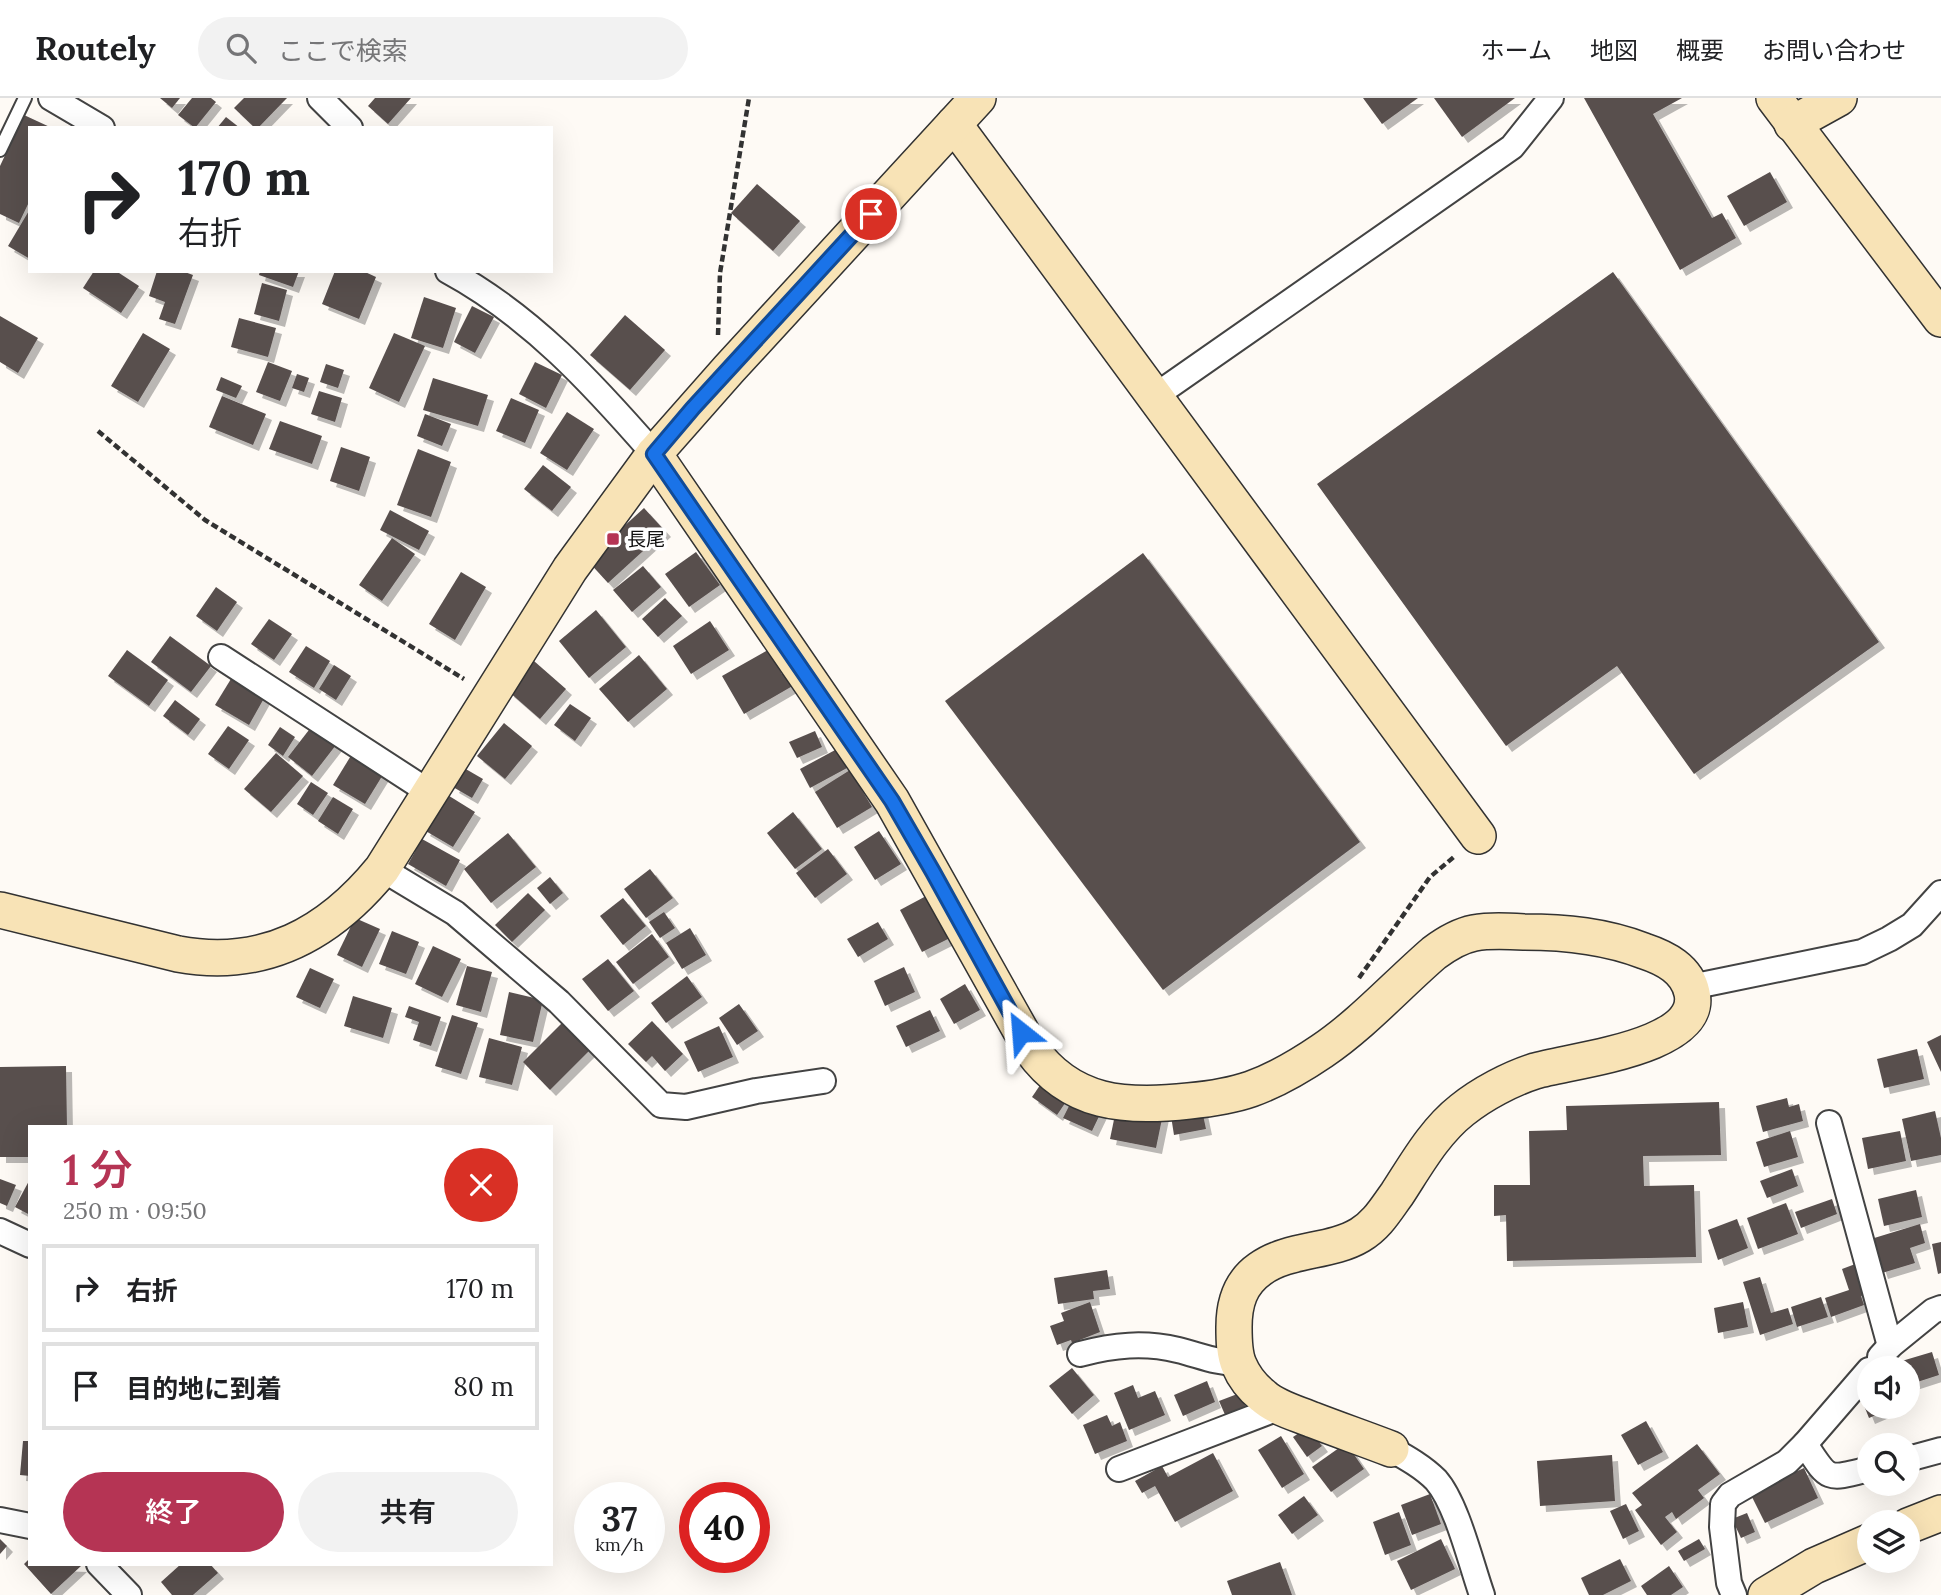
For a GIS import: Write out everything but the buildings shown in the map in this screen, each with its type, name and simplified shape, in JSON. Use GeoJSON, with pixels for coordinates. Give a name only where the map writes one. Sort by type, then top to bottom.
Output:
{"type":"FeatureCollection","features":[{"type":"Feature","properties":{"kind":"street"},"geometry":{"type":"LineString","coordinates":[[51,98],[99,126]]}},
{"type":"Feature","properties":{"kind":"street"},"geometry":{"type":"LineString","coordinates":[[320,98],[348,126]]}},
{"type":"Feature","properties":{"kind":"street"},"geometry":{"type":"LineString","coordinates":[[0,909],[178,954],[226,958],[267,951],[305,937],[350,905],[382,869],[570,569],[654,454],[978,98]]}},
{"type":"Feature","properties":{"kind":"street"},"geometry":{"type":"LineString","coordinates":[[1155,396],[1512,147],[1551,98]]}},
{"type":"Feature","properties":{"kind":"street"},"geometry":{"type":"LineString","coordinates":[[1839,98],[1783,111],[1941,318]]}},
{"type":"Feature","properties":{"kind":"street"},"geometry":{"type":"LineString","coordinates":[[954,124],[1478,836]]}},
{"type":"Feature","properties":{"kind":"street"},"geometry":{"type":"LineString","coordinates":[[451,273],[550,343],[602,395],[654,454],[892,801],[1031,1049],[1052,1072],[1075,1088],[1104,1100],[1133,1105],[1214,1098],[1250,1090],[1324,1049],[1434,953],[1472,933],[1559,932],[1601,937],[1661,957],[1677,967],[1691,987],[1693,1005],[1684,1021],[1669,1035],[1647,1044],[1533,1072],[1496,1089],[1462,1110],[1439,1131],[1378,1221],[1361,1235],[1345,1242],[1280,1259],[1261,1268],[1247,1280],[1238,1294],[1234,1317],[1237,1363],[1248,1380],[1264,1397],[1281,1407],[1391,1450],[1413,1461],[1437,1481],[1452,1508],[1482,1595]]}},
{"type":"Feature","properties":{"kind":"street"},"geometry":{"type":"LineString","coordinates":[[221,657],[429,792]]}},
{"type":"Feature","properties":{"kind":"street"},"geometry":{"type":"LineString","coordinates":[[382,869],[455,913],[559,1002],[661,1105],[686,1107],[755,1091],[823,1081]]}},
{"type":"Feature","properties":{"kind":"street"},"geometry":{"type":"LineString","coordinates":[[1691,987],[1861,952],[1912,925],[1941,893]]}},
{"type":"Feature","properties":{"kind":"street"},"geometry":{"type":"LineString","coordinates":[[1829,1123],[1890,1346]]}},
{"type":"Feature","properties":{"kind":"street"},"geometry":{"type":"LineString","coordinates":[[0,1231],[28,1244]]}},
{"type":"Feature","properties":{"kind":"street"},"geometry":{"type":"LineString","coordinates":[[1881,1356],[1933,1311],[1941,1308]]}},
{"type":"Feature","properties":{"kind":"street"},"geometry":{"type":"LineString","coordinates":[[1080,1354],[1105,1347],[1143,1344],[1180,1350],[1221,1363],[1237,1363]]}},
{"type":"Feature","properties":{"kind":"street"},"geometry":{"type":"LineString","coordinates":[[1734,1595],[1729,1583],[1722,1527],[1723,1504],[1730,1495],[1787,1462],[1857,1384]]}},
{"type":"Feature","properties":{"kind":"street"},"geometry":{"type":"LineString","coordinates":[[1119,1469],[1281,1407]]}},
{"type":"Feature","properties":{"kind":"street"},"geometry":{"type":"LineString","coordinates":[[1805,1444],[1820,1469],[1831,1476],[1839,1477],[1857,1472]]}},
{"type":"Feature","properties":{"kind":"street"},"geometry":{"type":"LineString","coordinates":[[1920,1455],[1941,1450]]}},
{"type":"Feature","properties":{"kind":"street"},"geometry":{"type":"LineString","coordinates":[[1920,1521],[1941,1513]]}},
{"type":"Feature","properties":{"kind":"street"},"geometry":{"type":"LineString","coordinates":[[0,1520],[28,1526]]}},
{"type":"Feature","properties":{"kind":"street"},"geometry":{"type":"LineString","coordinates":[[1766,1595],[1814,1566],[1857,1547]]}},
{"type":"Feature","properties":{"kind":"street"},"geometry":{"type":"LineString","coordinates":[[101,1566],[129,1595]]}},
{"type":"Feature","properties":{"kind":"lane"},"geometry":{"type":"LineString","coordinates":[[0,150],[25,98]]}},
{"type":"Feature","properties":{"kind":"path"},"geometry":{"type":"LineString","coordinates":[[729,369],[718,335],[720,273],[749,98]]}},
{"type":"Feature","properties":{"kind":"path"},"geometry":{"type":"LineString","coordinates":[[99,431],[205,520],[490,696]]}},
{"type":"Feature","properties":{"kind":"path"},"geometry":{"type":"LineString","coordinates":[[1353,987],[1430,877]]}},
{"type":"Feature","properties":{"kind":"place","name":"長尾"},"geometry":{"type":"Point","coordinates":[613,539]}},
{"type":"Feature","properties":{"kind":"route"},"geometry":{"type":"LineString","coordinates":[[871,214],[654,454],[892,801],[1021,1032]]}}]}
